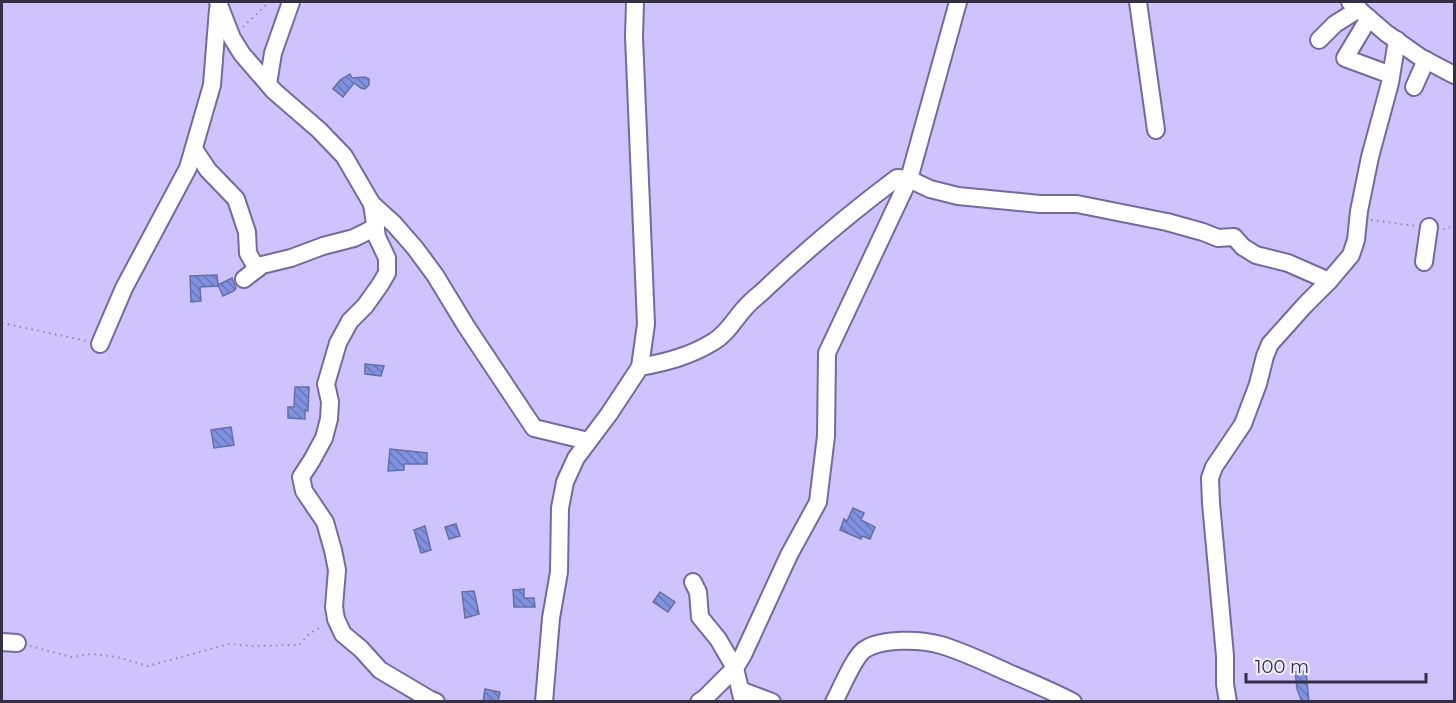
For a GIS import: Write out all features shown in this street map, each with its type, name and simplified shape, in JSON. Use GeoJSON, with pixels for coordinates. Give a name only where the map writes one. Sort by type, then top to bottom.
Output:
{"type":"FeatureCollection","features":[{"type":"Feature","properties":{"kind":"street"},"geometry":{"type":"LineString","coordinates":[[218,2],[231,38],[242,54],[274,91],[319,129],[344,156],[372,204],[394,224],[435,275],[534,428],[588,441]]}},
{"type":"Feature","properties":{"kind":"street"},"geometry":{"type":"LineString","coordinates":[[100,344],[124,288],[188,168],[212,85],[218,2]]}},
{"type":"Feature","properties":{"kind":"street"},"geometry":{"type":"LineString","coordinates":[[268,84],[273,54],[291,2]]}},
{"type":"Feature","properties":{"kind":"street"},"geometry":{"type":"LineString","coordinates":[[544,702],[551,618],[559,572],[560,508],[565,482],[576,458],[640,367],[646,324],[634,37],[635,2]]}},
{"type":"Feature","properties":{"kind":"street"},"geometry":{"type":"LineString","coordinates":[[699,702],[735,668],[743,655],[789,555],[818,502],[826,436],[827,353],[909,180],[958,2]]}},
{"type":"Feature","properties":{"kind":"street"},"geometry":{"type":"LineString","coordinates":[[1138,2],[1156,130]]}},
{"type":"Feature","properties":{"kind":"street"},"geometry":{"type":"LineString","coordinates":[[1319,40],[1335,24],[1364,9]]}},
{"type":"Feature","properties":{"kind":"street"},"geometry":{"type":"LineString","coordinates":[[1364,9],[1397,40],[1426,60],[1455,75]]}},
{"type":"Feature","properties":{"kind":"street"},"geometry":{"type":"LineString","coordinates":[[1364,9],[1346,58],[1391,75]]}},
{"type":"Feature","properties":{"kind":"street"},"geometry":{"type":"LineString","coordinates":[[1228,702],[1210,503],[1210,478],[1214,467],[1244,424],[1270,344],[1351,255],[1356,240],[1370,157],[1391,75],[1397,40]]}},
{"type":"Feature","properties":{"kind":"street"},"geometry":{"type":"LineString","coordinates":[[1414,87],[1426,60]]}},
{"type":"Feature","properties":{"kind":"street"},"geometry":{"type":"LineString","coordinates":[[194,149],[208,170],[236,199],[247,232],[250,274],[262,266],[354,238],[376,228]]}},
{"type":"Feature","properties":{"kind":"street"},"geometry":{"type":"LineString","coordinates":[[640,367],[669,362],[715,341],[744,309],[795,261],[897,178],[958,196],[1040,204],[1077,204],[1167,222],[1218,238],[1234,237],[1243,247],[1256,255],[1288,263],[1329,281]]}},
{"type":"Feature","properties":{"kind":"street"},"geometry":{"type":"LineString","coordinates":[[372,204],[377,237],[387,258],[387,273],[365,306],[350,321],[338,343],[326,384],[330,402],[329,419],[324,438],[301,477],[304,491],[326,522],[337,570],[334,607],[336,619],[343,634],[361,649],[380,670],[436,702]]}},
{"type":"Feature","properties":{"kind":"street"},"geometry":{"type":"LineString","coordinates":[[1424,262],[1429,227]]}},
{"type":"Feature","properties":{"kind":"street"},"geometry":{"type":"LineString","coordinates":[[693,582],[698,592],[699,617],[718,639],[735,668],[741,696],[772,702]]}},
{"type":"Feature","properties":{"kind":"street"},"geometry":{"type":"LineString","coordinates":[[834,702],[857,657],[865,649],[881,643],[912,640],[939,644],[981,660],[1072,702]]}},
{"type":"Feature","properties":{"kind":"path"},"geometry":{"type":"LineString","coordinates":[[231,38],[269,2]]}},
{"type":"Feature","properties":{"kind":"path"},"geometry":{"type":"LineString","coordinates":[[1358,219],[1442,229],[1455,226]]}},
{"type":"Feature","properties":{"kind":"path"},"geometry":{"type":"LineString","coordinates":[[2,322],[100,344]]}},
{"type":"Feature","properties":{"kind":"path"},"geometry":{"type":"LineString","coordinates":[[9,643],[71,657],[92,654],[117,657],[148,666],[229,644],[299,645],[310,633],[336,619]]}},
{"type":"Feature","properties":{"kind":"building"},"geometry":{"type":"Polygon","coordinates":[[[350,74],[352,78],[369,79],[369,85],[365,89],[354,83],[343,97],[333,89],[340,80],[350,74]]]}},
{"type":"Feature","properties":{"kind":"building"},"geometry":{"type":"Polygon","coordinates":[[[217,275],[218,286],[200,287],[201,301],[191,302],[190,276],[217,275]]]}},
{"type":"Feature","properties":{"kind":"building"},"geometry":{"type":"Polygon","coordinates":[[[232,278],[236,288],[223,296],[218,285],[232,278]]]}},
{"type":"Feature","properties":{"kind":"building"},"geometry":{"type":"Polygon","coordinates":[[[365,364],[384,366],[381,376],[365,374],[365,364]]]}},
{"type":"Feature","properties":{"kind":"building"},"geometry":{"type":"Polygon","coordinates":[[[295,387],[309,387],[308,411],[305,410],[305,419],[288,418],[288,407],[294,407],[295,387]]]}},
{"type":"Feature","properties":{"kind":"building"},"geometry":{"type":"Polygon","coordinates":[[[231,427],[234,445],[214,448],[211,430],[231,427]]]}},
{"type":"Feature","properties":{"kind":"building"},"geometry":{"type":"Polygon","coordinates":[[[390,449],[427,453],[427,464],[404,464],[404,470],[388,471],[390,449]]]}},
{"type":"Feature","properties":{"kind":"building"},"geometry":{"type":"Polygon","coordinates":[[[853,508],[864,513],[861,520],[875,527],[870,539],[862,536],[861,539],[840,530],[844,519],[847,521],[853,508]]]}},
{"type":"Feature","properties":{"kind":"building"},"geometry":{"type":"Polygon","coordinates":[[[456,524],[460,536],[449,539],[445,527],[456,524]]]}},
{"type":"Feature","properties":{"kind":"building"},"geometry":{"type":"Polygon","coordinates":[[[425,526],[431,550],[421,553],[414,530],[425,526]]]}},
{"type":"Feature","properties":{"kind":"building"},"geometry":{"type":"Polygon","coordinates":[[[524,589],[524,598],[534,598],[535,607],[514,607],[513,590],[524,589]]]}},
{"type":"Feature","properties":{"kind":"building"},"geometry":{"type":"Polygon","coordinates":[[[474,591],[479,614],[465,618],[462,592],[474,591]]]}},
{"type":"Feature","properties":{"kind":"building"},"geometry":{"type":"Polygon","coordinates":[[[660,592],[675,602],[668,612],[653,602],[660,592]]]}},
{"type":"Feature","properties":{"kind":"building"},"geometry":{"type":"Polygon","coordinates":[[[1306,671],[1309,702],[1302,702],[1297,689],[1295,672],[1306,671]]]}},
{"type":"Feature","properties":{"kind":"building"},"geometry":{"type":"Polygon","coordinates":[[[485,689],[500,692],[498,702],[483,702],[485,689]]]}}]}
